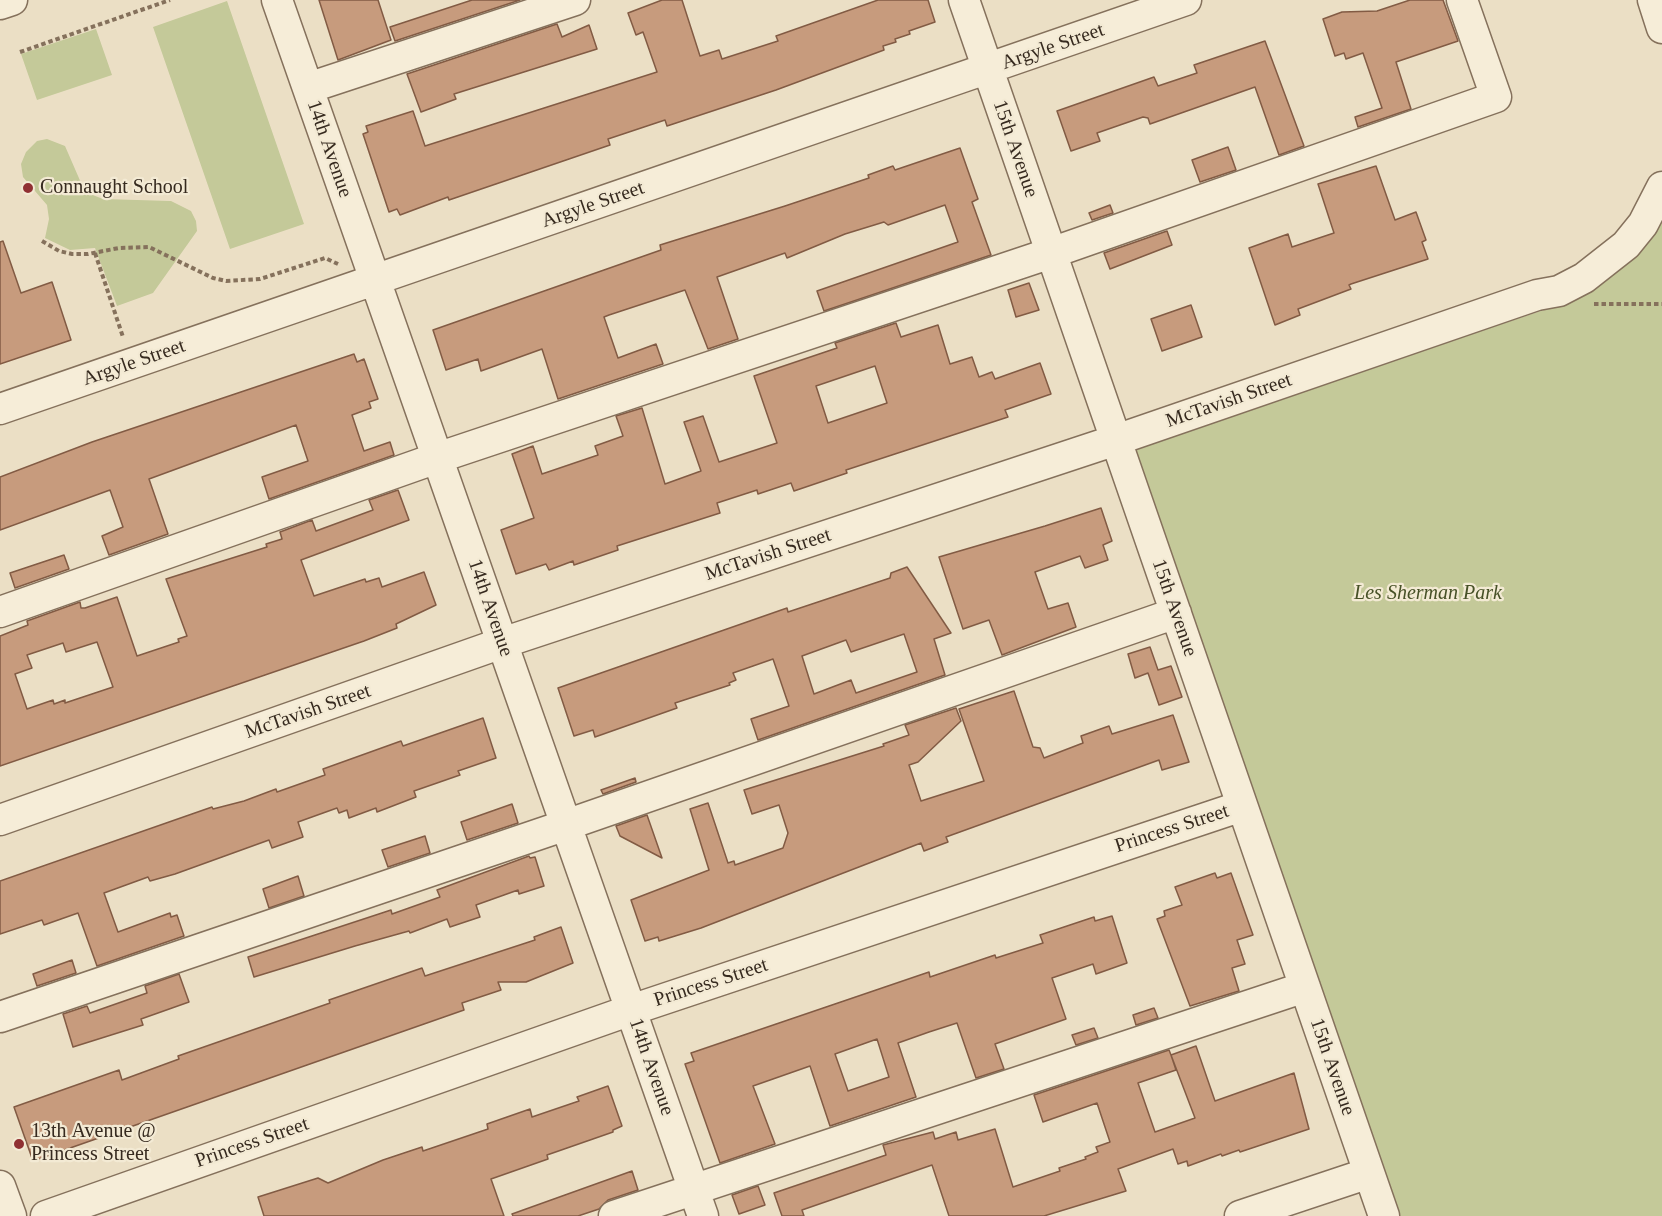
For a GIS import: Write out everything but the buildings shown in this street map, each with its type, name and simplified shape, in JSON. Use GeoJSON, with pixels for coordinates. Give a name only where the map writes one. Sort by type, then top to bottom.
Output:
{"type":"FeatureCollection","features":[{"type":"Feature","properties":{"kind":"street"},"geometry":{"type":"LineString","coordinates":[[0,4],[12,0]]}},
{"type":"Feature","properties":{"kind":"street","name":"14th Avenue"},"geometry":{"type":"LineString","coordinates":[[277,0],[703,1216]]}},
{"type":"Feature","properties":{"kind":"street"},"geometry":{"type":"LineString","coordinates":[[308,88],[575,0]]}},
{"type":"Feature","properties":{"kind":"street","name":"15th Avenue"},"geometry":{"type":"LineString","coordinates":[[963,0],[1384,1216]]}},
{"type":"Feature","properties":{"kind":"street","name":"Argyle Street"},"geometry":{"type":"LineString","coordinates":[[0,409],[1186,0]]}},
{"type":"Feature","properties":{"kind":"street"},"geometry":{"type":"LineString","coordinates":[[0,612],[437,458],[1051,253],[1496,97],[1462,0]]}},
{"type":"Feature","properties":{"kind":"street"},"geometry":{"type":"LineString","coordinates":[[1653,0],[1662,28]]}},
{"type":"Feature","properties":{"kind":"street","name":"McTavish Street"},"geometry":{"type":"LineString","coordinates":[[0,820],[502,643],[1116,440],[1548,293],[1584,278],[1626,245],[1647,217],[1662,187]]}},
{"type":"Feature","properties":{"kind":"street"},"geometry":{"type":"LineString","coordinates":[[0,1017],[566,825],[1176,613]]}},
{"type":"Feature","properties":{"kind":"street","name":"Princess Street"},"geometry":{"type":"LineString","coordinates":[[46,1216],[631,1010],[1242,806]]}},
{"type":"Feature","properties":{"kind":"street"},"geometry":{"type":"LineString","coordinates":[[614,1216],[1305,987]]}},
{"type":"Feature","properties":{"kind":"street"},"geometry":{"type":"LineString","coordinates":[[1240,1216],[1369,1173]]}},
{"type":"Feature","properties":{"kind":"street"},"geometry":{"type":"LineString","coordinates":[[0,1186],[10,1216]]}},
{"type":"Feature","properties":{"kind":"path"},"geometry":{"type":"LineString","coordinates":[[20,52],[170,0]]}},
{"type":"Feature","properties":{"kind":"path"},"geometry":{"type":"LineString","coordinates":[[42,241],[59,251],[72,254],[149,247],[213,278],[226,281],[260,279],[325,258],[375,279]]}},
{"type":"Feature","properties":{"kind":"path"},"geometry":{"type":"LineString","coordinates":[[95,253],[132,363]]}},
{"type":"Feature","properties":{"kind":"path"},"geometry":{"type":"LineString","coordinates":[[1548,293],[1590,304],[1662,304]]}},
{"type":"Feature","properties":{"kind":"green space"},"geometry":{"type":"Polygon","coordinates":[[[227,1],[304,224],[230,249],[153,27],[227,1]]]}},
{"type":"Feature","properties":{"kind":"green space"},"geometry":{"type":"Polygon","coordinates":[[[96,29],[112,75],[37,100],[21,54],[96,29]]]}},
{"type":"Feature","properties":{"kind":"green space"},"geometry":{"type":"Polygon","coordinates":[[[47,139],[65,146],[85,192],[103,199],[171,201],[191,211],[196,221],[197,231],[153,293],[117,306],[95,248],[70,250],[45,238],[49,219],[47,205],[23,177],[21,164],[26,152],[37,141],[47,139]]]}},
{"type":"Feature","properties":{"kind":"green space","name":"Les Sherman Park"},"geometry":{"type":"Polygon","coordinates":[[[1662,216],[1662,1216],[1398,1216],[1130,447],[1547,309],[1617,271],[1662,216]]]}},
{"type":"Feature","properties":{"kind":"place","name":"Connaught School"},"geometry":{"type":"Point","coordinates":[28,188]}},
{"type":"Feature","properties":{"kind":"place","name":"13th Avenue @ Princess Street"},"geometry":{"type":"Point","coordinates":[19,1144]}}]}
